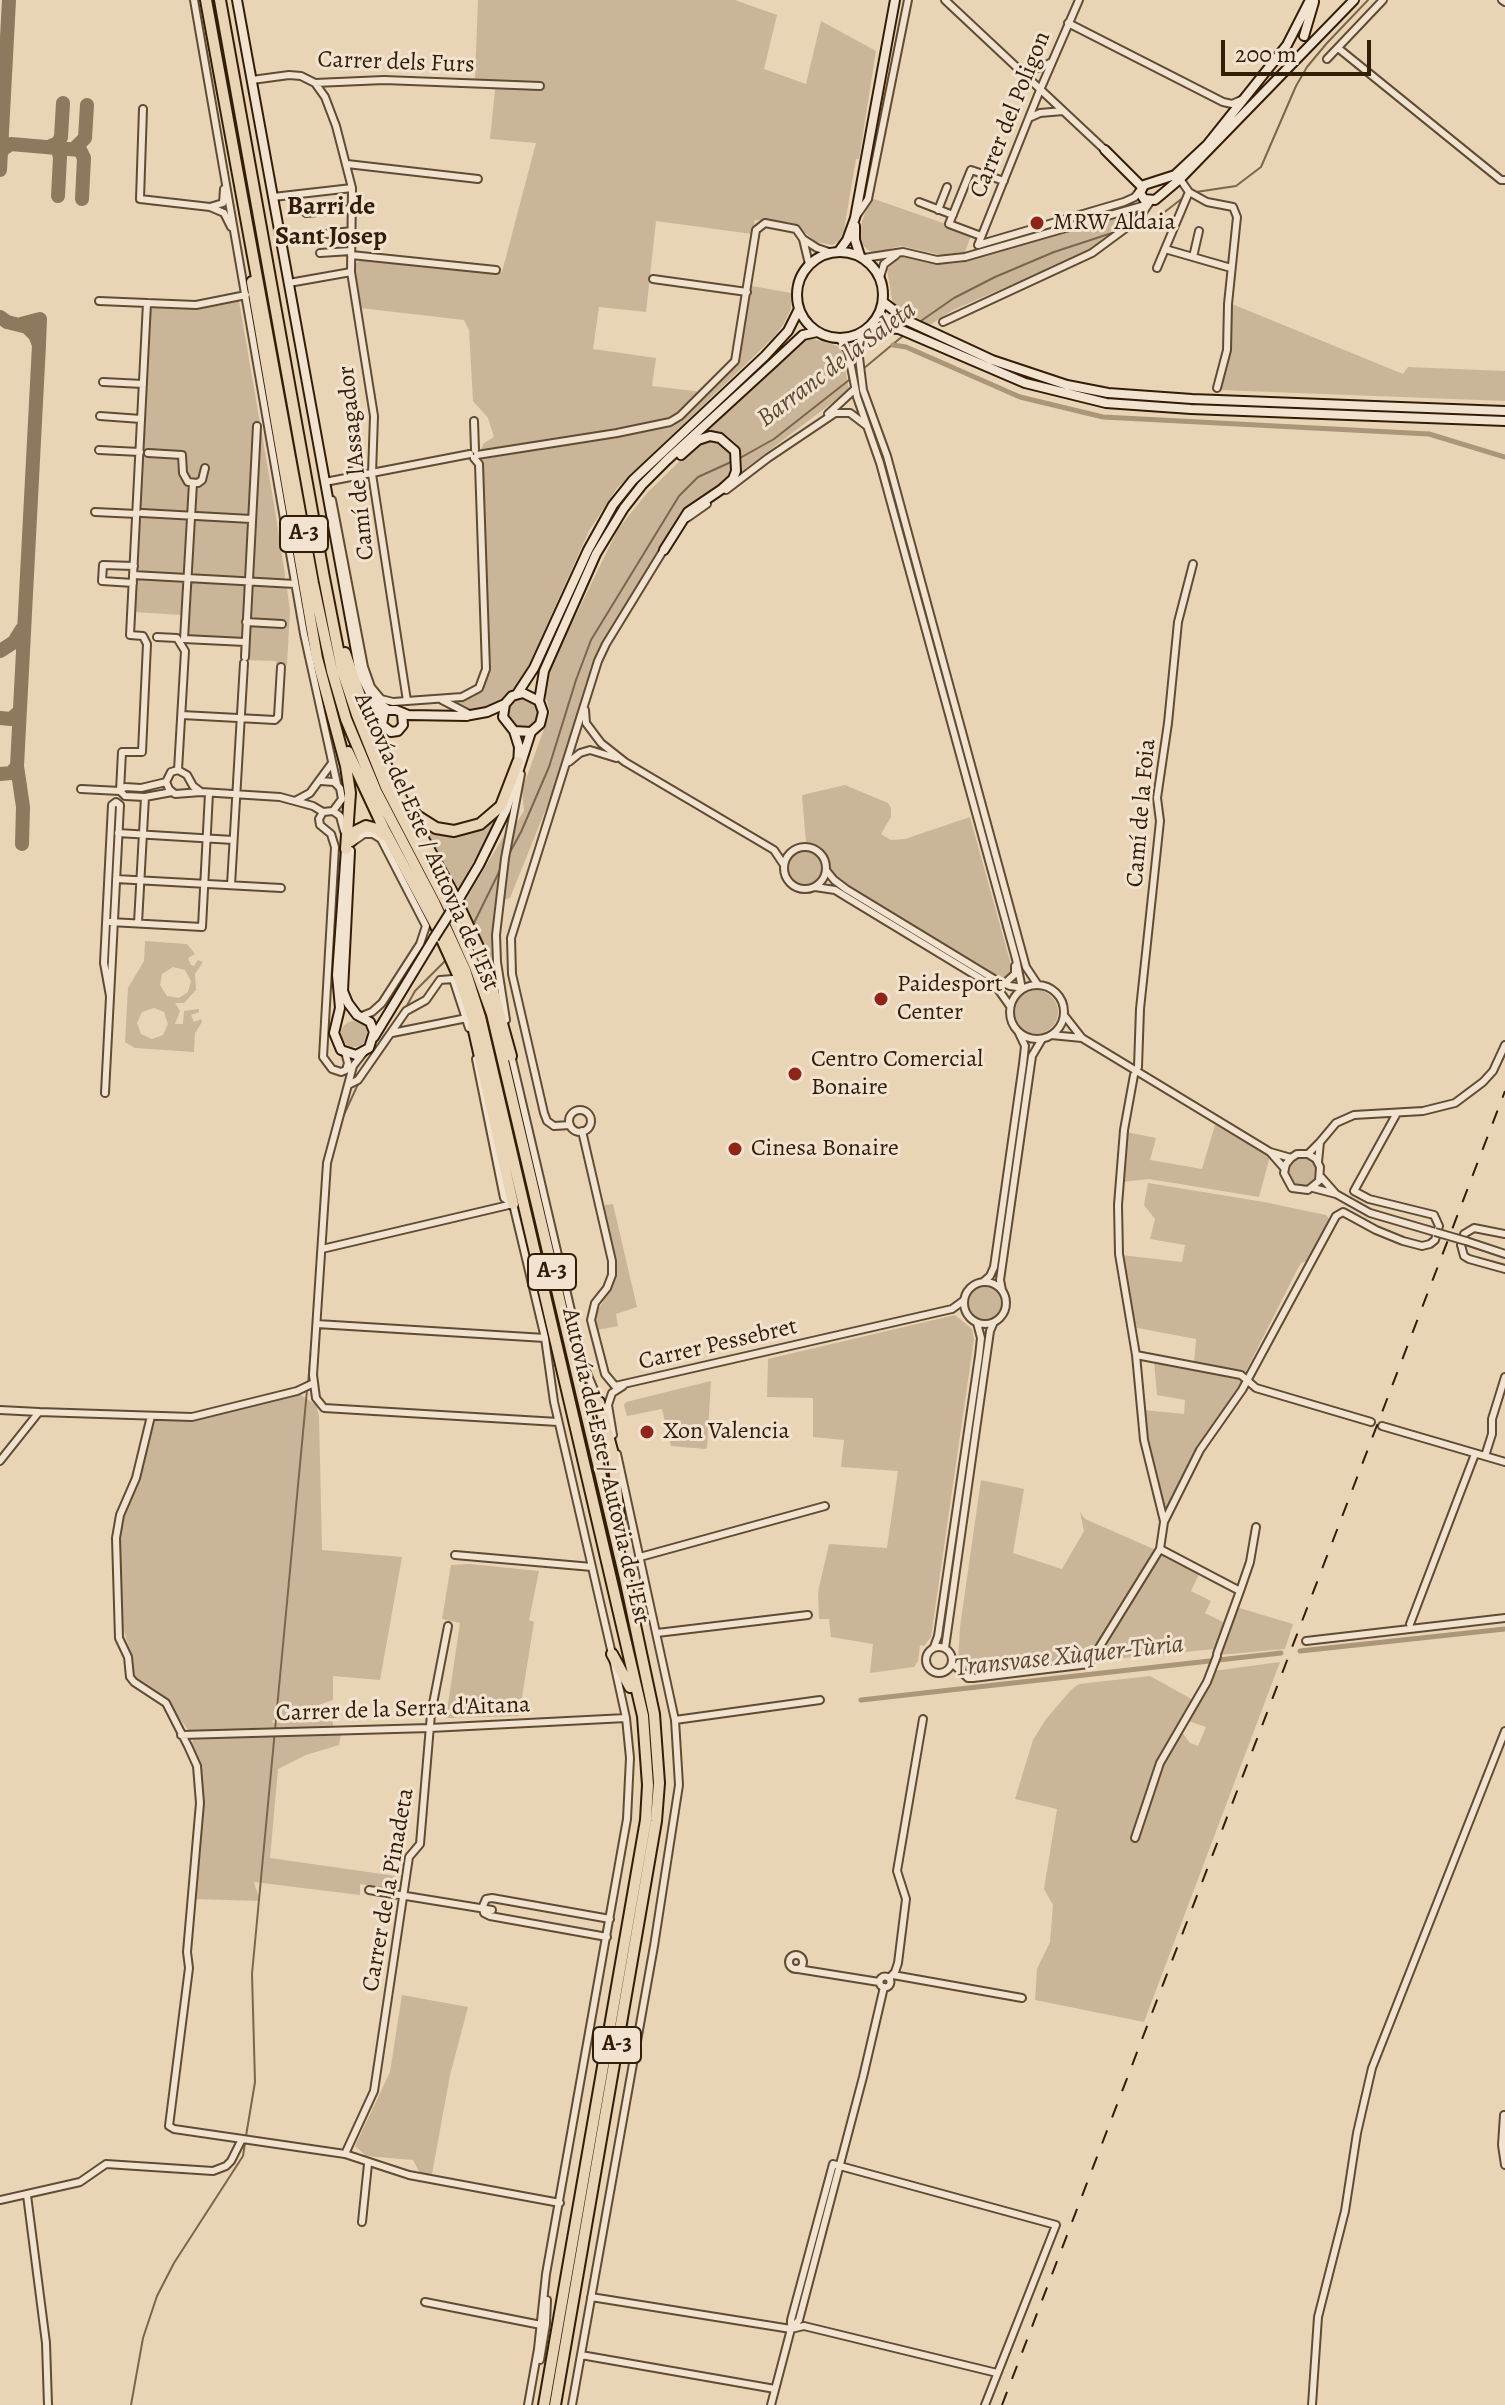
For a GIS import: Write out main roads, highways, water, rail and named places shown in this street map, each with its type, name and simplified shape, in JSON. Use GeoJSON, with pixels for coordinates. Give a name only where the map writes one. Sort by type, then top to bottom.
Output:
{"type":"FeatureCollection","features":[{"type":"Feature","properties":{"kind":"highway","name":"Autovía del Este / Autovia de l'Est"},"geometry":{"type":"LineString","coordinates":[[206,0],[313,583],[332,671],[346,719],[376,791],[437,919],[492,1014],[625,1578],[654,1714],[659,1783],[656,1821],[555,2405]]}},
{"type":"Feature","properties":{"kind":"highway","name":"Autovía del Este / Autovia de l'Est"},"geometry":{"type":"LineString","coordinates":[[220,0],[342,670],[386,787],[454,899]]}},
{"type":"Feature","properties":{"kind":"highway"},"geometry":{"type":"LineString","coordinates":[[230,133],[230,150],[317,658],[346,766],[350,793],[348,850]]}},
{"type":"Feature","properties":{"kind":"highway"},"geometry":{"type":"LineString","coordinates":[[317,539],[329,576],[343,649],[372,731],[392,778],[454,899],[468,971],[467,1001],[518,1204]]}},
{"type":"Feature","properties":{"kind":"highway"},"geometry":{"type":"LineString","coordinates":[[330,704],[353,765],[414,884],[437,919]]}},
{"type":"Feature","properties":{"kind":"highway"},"geometry":{"type":"LineString","coordinates":[[392,778],[417,816],[436,828],[454,831],[480,824],[501,806],[521,760]]}},
{"type":"Feature","properties":{"kind":"highway"},"geometry":{"type":"LineString","coordinates":[[348,850],[356,831],[366,826],[377,829],[414,884]]}},
{"type":"Feature","properties":{"kind":"highway","name":"Autovía del Este / Autovia de l'Est"},"geometry":{"type":"LineString","coordinates":[[468,971],[518,1204],[643,1716],[646,1747],[646,1820],[544,2405]]}},
{"type":"Feature","properties":{"kind":"highway"},"geometry":{"type":"LineString","coordinates":[[468,971],[511,1056]]}},
{"type":"Feature","properties":{"kind":"highway"},"geometry":{"type":"LineString","coordinates":[[599,1402],[613,1454],[625,1578]]}},
{"type":"Feature","properties":{"kind":"highway"},"geometry":{"type":"LineString","coordinates":[[612,1654],[629,1682],[646,1747]]}},
{"type":"Feature","properties":{"kind":"main road"},"geometry":{"type":"LineString","coordinates":[[237,0],[360,673],[365,687],[385,714]]}},
{"type":"Feature","properties":{"kind":"main road"},"geometry":{"type":"LineString","coordinates":[[1305,52],[1312,0]]}},
{"type":"Feature","properties":{"kind":"main road"},"geometry":{"type":"LineString","coordinates":[[1305,52],[1293,54],[1289,42],[1312,0]]}},
{"type":"Feature","properties":{"kind":"main road"},"geometry":{"type":"LineString","coordinates":[[1151,201],[1180,179],[1354,0]]}},
{"type":"Feature","properties":{"kind":"main road"},"geometry":{"type":"LineString","coordinates":[[855,218],[855,240],[862,257],[880,277],[883,302],[879,315],[870,327],[862,333],[839,338],[817,332],[806,322],[799,309],[797,293],[800,278],[809,264],[834,252],[847,240],[855,218],[900,1]]}},
{"type":"Feature","properties":{"kind":"main road"},"geometry":{"type":"LineString","coordinates":[[1144,187],[1175,175],[1207,145],[1295,35],[1314,37],[1336,18]]}},
{"type":"Feature","properties":{"kind":"main road"},"geometry":{"type":"LineString","coordinates":[[1105,150],[1144,187],[1151,201]]}},
{"type":"Feature","properties":{"kind":"main road"},"geometry":{"type":"LineString","coordinates":[[1144,187],[1158,189],[1151,201]]}},
{"type":"Feature","properties":{"kind":"main road"},"geometry":{"type":"LineString","coordinates":[[834,252],[862,257]]}},
{"type":"Feature","properties":{"kind":"main road"},"geometry":{"type":"LineString","coordinates":[[883,302],[908,321],[1029,374],[1108,393],[1505,411]]}},
{"type":"Feature","properties":{"kind":"main road"},"geometry":{"type":"LineString","coordinates":[[385,714],[396,710],[420,717],[481,714],[505,704],[517,694],[534,668],[588,550],[613,505],[633,480],[765,356],[788,331],[799,309]]}},
{"type":"Feature","properties":{"kind":"main road"},"geometry":{"type":"LineString","coordinates":[[870,327],[899,329],[1025,383],[1106,403],[1505,421]]}},
{"type":"Feature","properties":{"kind":"main road"},"geometry":{"type":"LineString","coordinates":[[348,850],[337,975],[340,1008],[335,1039],[348,1053],[364,1052],[493,839],[531,732],[543,718],[539,701],[544,671],[596,554],[619,515],[642,485],[803,335],[817,332]]}},
{"type":"Feature","properties":{"kind":"main road"},"geometry":{"type":"LineString","coordinates":[[619,515],[628,510],[647,487],[698,440],[710,436],[720,438],[735,451],[737,463],[733,479],[688,512],[664,550]]}},
{"type":"Feature","properties":{"kind":"main road"},"geometry":{"type":"LineString","coordinates":[[517,694],[529,694],[539,701]]}},
{"type":"Feature","properties":{"kind":"main road"},"geometry":{"type":"LineString","coordinates":[[505,704],[506,723]]}},
{"type":"Feature","properties":{"kind":"main road"},"geometry":{"type":"LineString","coordinates":[[385,714],[382,725],[387,730],[398,731],[420,717]]}},
{"type":"Feature","properties":{"kind":"main road"},"geometry":{"type":"LineString","coordinates":[[402,714],[403,725]]}},
{"type":"Feature","properties":{"kind":"main road"},"geometry":{"type":"LineString","coordinates":[[468,715],[493,716],[506,723],[514,731],[521,760]]}},
{"type":"Feature","properties":{"kind":"main road"},"geometry":{"type":"LineString","coordinates":[[514,731],[531,732]]}},
{"type":"Feature","properties":{"kind":"main road"},"geometry":{"type":"LineString","coordinates":[[348,850],[342,984],[345,998],[363,1017],[374,1037]]}},
{"type":"Feature","properties":{"kind":"main road"},"geometry":{"type":"LineString","coordinates":[[339,1022],[347,1016],[389,1013]]}},
{"type":"Feature","properties":{"kind":"waterway","name":"Barranc de la Saleta"},"geometry":{"type":"LineString","coordinates":[[1196,192],[1236,186],[1261,167],[1307,67],[1368,0]]}},
{"type":"Feature","properties":{"kind":"waterway","name":"Barranc de la Saleta"},"geometry":{"type":"LineString","coordinates":[[1129,229],[1153,221],[1184,197]]}},
{"type":"Feature","properties":{"kind":"waterway","name":"Barranc de la Saleta"},"geometry":{"type":"LineString","coordinates":[[918,323],[954,298],[995,277],[1054,252],[1118,231]]}},
{"type":"Feature","properties":{"kind":"waterway","name":"Barranc de la Saleta"},"geometry":{"type":"LineString","coordinates":[[863,369],[904,335]]}},
{"type":"Feature","properties":{"kind":"waterway"},"geometry":{"type":"LineString","coordinates":[[893,345],[906,347],[1020,397],[1103,417],[1429,434],[1505,457]]}},
{"type":"Feature","properties":{"kind":"waterway","name":"Barranc de la Saleta"},"geometry":{"type":"LineString","coordinates":[[740,458],[774,439],[858,373]]}},
{"type":"Feature","properties":{"kind":"waterway","name":"Barranc de la Saleta"},"geometry":{"type":"LineString","coordinates":[[509,854],[549,767],[591,640],[679,496],[698,477],[731,462]]}},
{"type":"Feature","properties":{"kind":"waterway","name":"Barranc de la Saleta"},"geometry":{"type":"LineString","coordinates":[[473,925],[500,870]]}},
{"type":"Feature","properties":{"kind":"waterway"},"geometry":{"type":"LineString","coordinates":[[405,1009],[415,991],[447,959]]}},
{"type":"Feature","properties":{"kind":"waterway"},"geometry":{"type":"LineString","coordinates":[[342,1119],[359,1082]]}},
{"type":"Feature","properties":{"kind":"waterway"},"geometry":{"type":"LineString","coordinates":[[308,1384],[312,1338]]}},
{"type":"Feature","properties":{"kind":"waterway"},"geometry":{"type":"LineString","coordinates":[[246,2136],[255,2082],[252,1974],[307,1390]]}},
{"type":"Feature","properties":{"kind":"waterway","name":"Transvase Xùquer-Tùria"},"geometry":{"type":"LineString","coordinates":[[1300,1651],[1505,1629]]}},
{"type":"Feature","properties":{"kind":"waterway","name":"Transvase Xùquer-Tùria"},"geometry":{"type":"LineString","coordinates":[[861,1700],[1281,1653]]}},
{"type":"Feature","properties":{"kind":"waterway"},"geometry":{"type":"LineString","coordinates":[[131,2405],[143,2338],[157,2296],[174,2263],[243,2156],[245,2143]]}},
{"type":"Feature","properties":{"kind":"railway"},"geometry":{"type":"LineString","coordinates":[[1002,2405],[1505,1091]]}},
{"type":"Feature","properties":{"kind":"place","name":"MRW Aldaia"},"geometry":{"type":"Point","coordinates":[1037,223]}},
{"type":"Feature","properties":{"kind":"place","name":"Paidesport Center"},"geometry":{"type":"Point","coordinates":[881,999]}},
{"type":"Feature","properties":{"kind":"place","name":"Centro Comercial Bonaire"},"geometry":{"type":"Point","coordinates":[795,1074]}},
{"type":"Feature","properties":{"kind":"place","name":"Cinesa Bonaire"},"geometry":{"type":"Point","coordinates":[735,1149]}},
{"type":"Feature","properties":{"kind":"place","name":"Xon Valencia"},"geometry":{"type":"Point","coordinates":[647,1432]}},
{"type":"Feature","properties":{"kind":"district","name":"Barri de Sant Josep"},"geometry":{"type":"Point","coordinates":[331,223]}}]}
